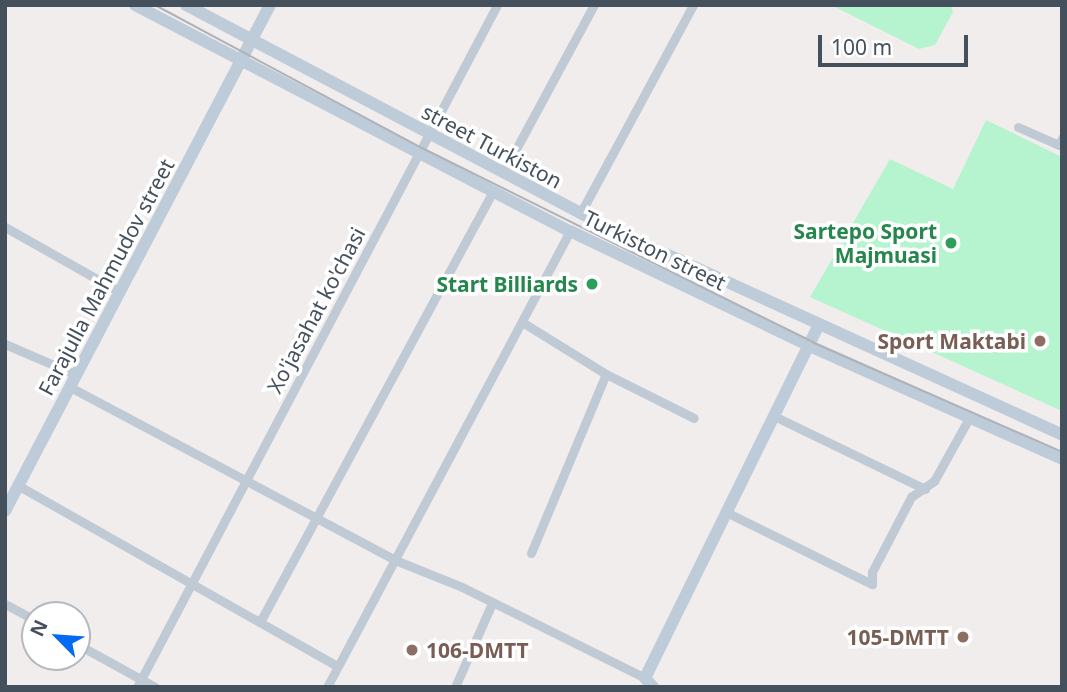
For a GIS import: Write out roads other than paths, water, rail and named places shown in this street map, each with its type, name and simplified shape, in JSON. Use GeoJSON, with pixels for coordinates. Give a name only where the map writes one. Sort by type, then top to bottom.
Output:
{"type":"FeatureCollection","features":[{"type":"Feature","properties":{"kind":"main road","name":"Turkiston street"},"geometry":{"type":"LineString","coordinates":[[135,5],[570,231],[812,347],[1062,459]]}},
{"type":"Feature","properties":{"kind":"main road","name":"street Turkiston"},"geometry":{"type":"LineString","coordinates":[[186,5],[580,214],[818,327],[1062,435]]}},
{"type":"Feature","properties":{"kind":"main road"},"geometry":{"type":"LineString","coordinates":[[251,40],[270,5]]}},
{"type":"Feature","properties":{"kind":"main road","name":"Farajulla Mahmudov street"},"geometry":{"type":"LineString","coordinates":[[5,511],[251,40]]}},
{"type":"Feature","properties":{"kind":"main road"},"geometry":{"type":"LineString","coordinates":[[649,682],[726,512],[812,347],[818,327]]}},
{"type":"Feature","properties":{"kind":"street","name":"Xo'jasahat ko'chasi"},"geometry":{"type":"LineString","coordinates":[[139,683],[497,5]]}},
{"type":"Feature","properties":{"kind":"street"},"geometry":{"type":"LineString","coordinates":[[503,173],[594,5]]}},
{"type":"Feature","properties":{"kind":"street"},"geometry":{"type":"LineString","coordinates":[[580,214],[693,5]]}},
{"type":"Feature","properties":{"kind":"street"},"geometry":{"type":"LineString","coordinates":[[1018,127],[1061,143]]}},
{"type":"Feature","properties":{"kind":"street"},"geometry":{"type":"LineString","coordinates":[[260,622],[494,190]]}},
{"type":"Feature","properties":{"kind":"street"},"geometry":{"type":"LineString","coordinates":[[5,227],[120,292]]}},
{"type":"Feature","properties":{"kind":"street"},"geometry":{"type":"LineString","coordinates":[[327,687],[570,231]]}},
{"type":"Feature","properties":{"kind":"street"},"geometry":{"type":"LineString","coordinates":[[522,322],[606,374],[694,418]]}},
{"type":"Feature","properties":{"kind":"street"},"geometry":{"type":"LineString","coordinates":[[5,344],[73,381],[244,483],[395,561],[492,603],[649,682]]}},
{"type":"Feature","properties":{"kind":"street"},"geometry":{"type":"LineString","coordinates":[[531,554],[606,374]]}},
{"type":"Feature","properties":{"kind":"street"},"geometry":{"type":"LineString","coordinates":[[774,416],[925,489]]}},
{"type":"Feature","properties":{"kind":"street"},"geometry":{"type":"LineString","coordinates":[[726,512],[873,584],[872,572],[911,497],[925,489],[970,418]]}},
{"type":"Feature","properties":{"kind":"street"},"geometry":{"type":"LineString","coordinates":[[19,486],[337,666]]}},
{"type":"Feature","properties":{"kind":"street"},"geometry":{"type":"LineString","coordinates":[[454,687],[492,603]]}},
{"type":"Feature","properties":{"kind":"street"},"geometry":{"type":"LineString","coordinates":[[5,604],[21,613]]}},
{"type":"Feature","properties":{"kind":"street"},"geometry":{"type":"LineString","coordinates":[[91,653],[139,683],[155,687]]}},
{"type":"Feature","properties":{"kind":"tram line"},"geometry":{"type":"LineString","coordinates":[[155,5],[422,148],[814,343],[1062,452]]}},
{"type":"Feature","properties":{"kind":"place","name":"Sartepo Sport Majmuasi"},"geometry":{"type":"Point","coordinates":[951,243]}},
{"type":"Feature","properties":{"kind":"place","name":"Start Billiards"},"geometry":{"type":"Point","coordinates":[592,284]}},
{"type":"Feature","properties":{"kind":"place","name":"Sport Maktabi"},"geometry":{"type":"Point","coordinates":[1040,341]}},
{"type":"Feature","properties":{"kind":"place","name":"105-DMTT"},"geometry":{"type":"Point","coordinates":[963,637]}},
{"type":"Feature","properties":{"kind":"place","name":"106-DMTT"},"geometry":{"type":"Point","coordinates":[412,650]}}]}
